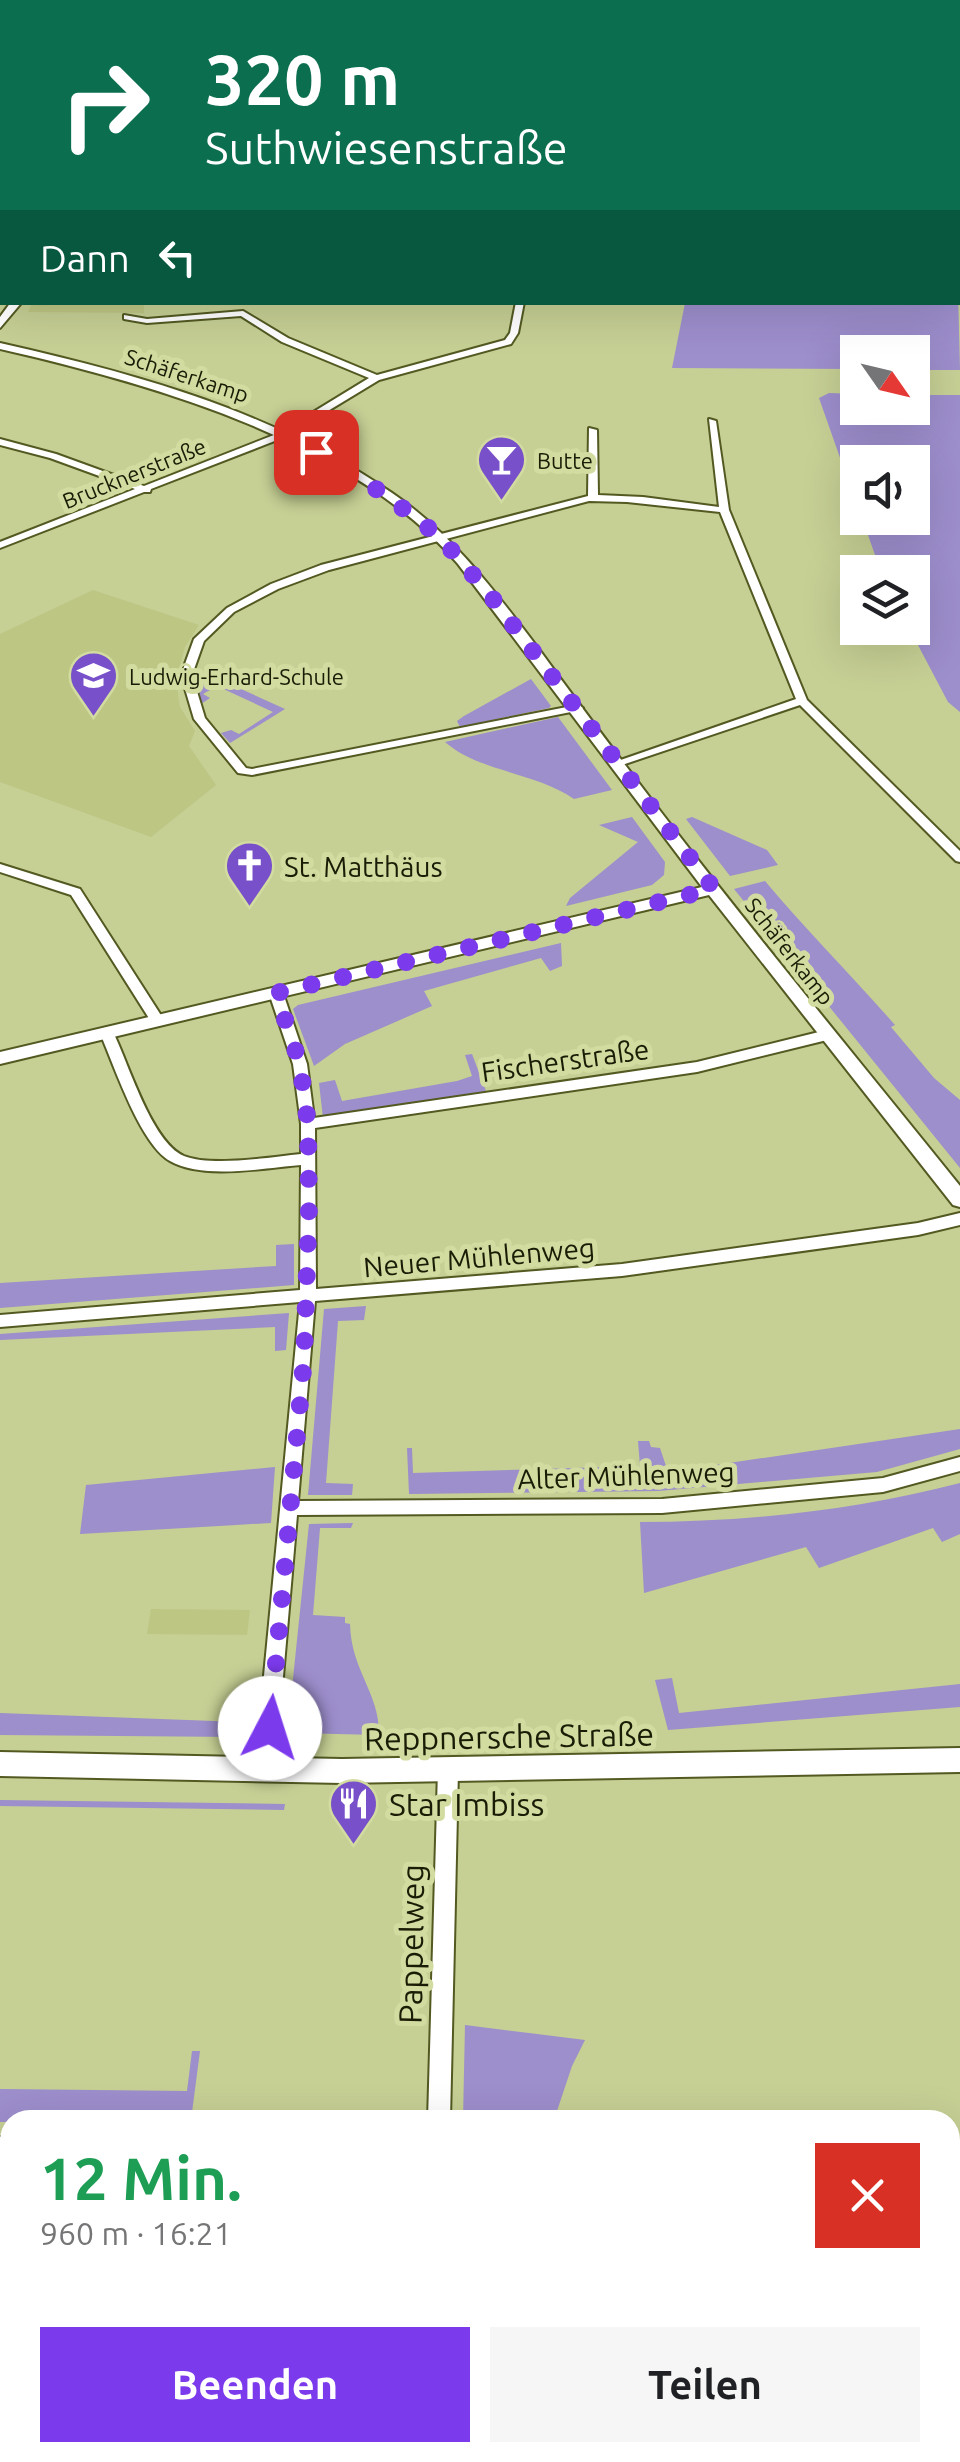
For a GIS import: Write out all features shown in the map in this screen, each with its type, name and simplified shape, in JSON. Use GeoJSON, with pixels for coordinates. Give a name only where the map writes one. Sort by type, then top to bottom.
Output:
{"type":"FeatureCollection","features":[{"type":"Feature","properties":{"kind":"street","name":"Brucknerstraße"},"geometry":{"type":"LineString","coordinates":[[0,545],[282,435],[376,378],[508,342],[514,333],[519,305]]}},
{"type":"Feature","properties":{"kind":"street"},"geometry":{"type":"LineString","coordinates":[[126,316],[147,321],[242,308],[285,340],[376,378]]}},
{"type":"Feature","properties":{"kind":"street","name":"Schäferkamp"},"geometry":{"type":"LineString","coordinates":[[0,342],[210,404],[282,435],[347,470],[439,536],[960,1200]]}},
{"type":"Feature","properties":{"kind":"street"},"geometry":{"type":"LineString","coordinates":[[712,422],[724,510],[802,701],[960,858]]}},
{"type":"Feature","properties":{"kind":"street"},"geometry":{"type":"LineString","coordinates":[[592,430],[593,498]]}},
{"type":"Feature","properties":{"kind":"street"},"geometry":{"type":"LineString","coordinates":[[0,442],[53,456],[147,490]]}},
{"type":"Feature","properties":{"kind":"street"},"geometry":{"type":"LineString","coordinates":[[576,708],[252,772],[242,771],[227,756],[189,704],[185,680],[191,654],[210,625],[252,596],[299,578],[439,536],[593,498],[724,510]]}},
{"type":"Feature","properties":{"kind":"street"},"geometry":{"type":"LineString","coordinates":[[618,763],[802,701]]}},
{"type":"Feature","properties":{"kind":"street"},"geometry":{"type":"LineString","coordinates":[[0,868],[76,892],[157,1020]]}},
{"type":"Feature","properties":{"kind":"street"},"geometry":{"type":"LineString","coordinates":[[0,1058],[714,889]]}},
{"type":"Feature","properties":{"kind":"street"},"geometry":{"type":"LineString","coordinates":[[265,1769],[308,1296],[308,1124],[300,1064],[276,993]]}},
{"type":"Feature","properties":{"kind":"street"},"geometry":{"type":"LineString","coordinates":[[107,1033],[151,1128],[164,1150],[179,1160],[208,1164],[308,1159]]}},
{"type":"Feature","properties":{"kind":"street","name":"Fischerstraße"},"geometry":{"type":"LineString","coordinates":[[308,1124],[697,1067],[827,1035]]}},
{"type":"Feature","properties":{"kind":"street","name":"Neuer Mühlenweg"},"geometry":{"type":"LineString","coordinates":[[0,1320],[622,1270],[918,1229],[960,1219]]}},
{"type":"Feature","properties":{"kind":"street","name":"Alter Mühlenweg"},"geometry":{"type":"LineString","coordinates":[[290,1508],[662,1506],[884,1486],[960,1464]]}},
{"type":"Feature","properties":{"kind":"street","name":"Reppnersche Straße"},"geometry":{"type":"LineString","coordinates":[[0,1764],[448,1770],[960,1760]]}},
{"type":"Feature","properties":{"kind":"street","name":"Pappelweg"},"geometry":{"type":"LineString","coordinates":[[439,2110],[448,1770]]}},
{"type":"Feature","properties":{"kind":"shaded area"},"geometry":{"type":"Polygon","coordinates":[[[31,305],[144,305],[144,313],[28,312],[31,305]]]}},
{"type":"Feature","properties":{"kind":"shaded area"},"geometry":{"type":"Polygon","coordinates":[[[685,305],[958,305],[960,370],[930,370],[930,335],[840,335],[840,369],[672,368],[685,305]]]}},
{"type":"Feature","properties":{"kind":"shaded area"},"geometry":{"type":"Polygon","coordinates":[[[840,393],[840,425],[930,425],[930,395],[960,395],[960,712],[948,702],[918,645],[930,645],[930,555],[875,555],[868,535],[930,535],[930,445],[840,445],[840,458],[819,398],[840,393]]]}},
{"type":"Feature","properties":{"kind":"shaded area","name":"Ludwig-Erhard-Schule"},"geometry":{"type":"Polygon","coordinates":[[[93,590],[199,625],[185,647],[176,679],[180,707],[195,731],[189,746],[216,785],[151,837],[0,782],[0,634],[93,590]]]}},
{"type":"Feature","properties":{"kind":"shaded area"},"geometry":{"type":"Polygon","coordinates":[[[197,669],[285,709],[230,743],[221,733],[231,730],[239,734],[273,712],[217,686],[203,694],[210,698],[201,704],[195,680],[197,669]]]}},
{"type":"Feature","properties":{"kind":"shaded area"},"geometry":{"type":"Polygon","coordinates":[[[531,679],[549,708],[460,727],[457,721],[464,716],[531,679]]]}},
{"type":"Feature","properties":{"kind":"shaded area"},"geometry":{"type":"Polygon","coordinates":[[[558,717],[612,790],[574,799],[543,783],[474,760],[445,742],[558,717]]]}},
{"type":"Feature","properties":{"kind":"shaded area"},"geometry":{"type":"Polygon","coordinates":[[[632,817],[665,862],[664,875],[652,885],[566,906],[570,898],[638,842],[599,825],[632,817]]]}},
{"type":"Feature","properties":{"kind":"shaded area"},"geometry":{"type":"Polygon","coordinates":[[[692,817],[767,850],[778,865],[730,876],[686,819],[692,817]]]}},
{"type":"Feature","properties":{"kind":"shaded area"},"geometry":{"type":"Polygon","coordinates":[[[765,881],[895,1025],[891,1027],[934,1078],[960,1100],[960,1168],[734,889],[765,881]]]}},
{"type":"Feature","properties":{"kind":"shaded area"},"geometry":{"type":"Polygon","coordinates":[[[561,943],[562,966],[550,971],[541,958],[424,991],[432,1006],[345,1044],[314,1066],[293,1009],[298,1005],[561,943]]]}},
{"type":"Feature","properties":{"kind":"shaded area"},"geometry":{"type":"Polygon","coordinates":[[[472,1054],[486,1091],[323,1118],[319,1083],[335,1080],[342,1101],[457,1081],[472,1076],[465,1055],[472,1054]]]}},
{"type":"Feature","properties":{"kind":"shaded area"},"geometry":{"type":"Polygon","coordinates":[[[294,1244],[294,1285],[0,1308],[0,1283],[276,1266],[276,1245],[294,1244]]]}},
{"type":"Feature","properties":{"kind":"shaded area"},"geometry":{"type":"Polygon","coordinates":[[[366,1306],[364,1320],[338,1321],[326,1483],[353,1484],[352,1495],[308,1495],[324,1309],[366,1306]]]}},
{"type":"Feature","properties":{"kind":"shaded area"},"geometry":{"type":"Polygon","coordinates":[[[289,1313],[286,1350],[275,1351],[275,1327],[0,1340],[0,1334],[289,1313]]]}},
{"type":"Feature","properties":{"kind":"shaded area"},"geometry":{"type":"Polygon","coordinates":[[[960,1429],[960,1449],[877,1472],[658,1491],[409,1494],[407,1448],[412,1448],[413,1473],[640,1466],[638,1441],[649,1441],[651,1447],[660,1448],[668,1472],[960,1429]]]}},
{"type":"Feature","properties":{"kind":"shaded area"},"geometry":{"type":"Polygon","coordinates":[[[275,1467],[271,1523],[80,1534],[86,1485],[275,1467]]]}},
{"type":"Feature","properties":{"kind":"shaded area"},"geometry":{"type":"Polygon","coordinates":[[[960,1483],[960,1534],[942,1542],[933,1528],[819,1568],[806,1547],[644,1593],[640,1522],[801,1513],[960,1483]]]}},
{"type":"Feature","properties":{"kind":"shaded area"},"geometry":{"type":"Polygon","coordinates":[[[353,1523],[351,1528],[320,1528],[313,1615],[345,1617],[345,1623],[350,1624],[355,1655],[375,1707],[379,1735],[295,1733],[288,1727],[309,1524],[353,1523]]]}},
{"type":"Feature","properties":{"kind":"shaded area"},"geometry":{"type":"Polygon","coordinates":[[[151,1609],[250,1610],[247,1635],[147,1634],[151,1609]]]}},
{"type":"Feature","properties":{"kind":"shaded area"},"geometry":{"type":"Polygon","coordinates":[[[672,1678],[679,1713],[960,1684],[960,1707],[668,1730],[655,1680],[672,1678]]]}},
{"type":"Feature","properties":{"kind":"shaded area"},"geometry":{"type":"Polygon","coordinates":[[[252,1686],[247,1728],[239,1737],[0,1735],[0,1713],[241,1722],[246,1689],[252,1686]]]}},
{"type":"Feature","properties":{"kind":"shaded area"},"geometry":{"type":"Polygon","coordinates":[[[0,1800],[285,1804],[284,1810],[0,1806],[0,1800]]]}},
{"type":"Feature","properties":{"kind":"shaded area"},"geometry":{"type":"Polygon","coordinates":[[[465,2025],[585,2040],[557,2110],[463,2110],[465,2025]]]}},
{"type":"Feature","properties":{"kind":"shaded area"},"geometry":{"type":"Polygon","coordinates":[[[192,2051],[200,2051],[192,2110],[0,2110],[0,2089],[187,2091],[192,2051]]]}},
{"type":"Feature","properties":{"kind":"place","name":"Butte"},"geometry":{"type":"Point","coordinates":[502,502]}},
{"type":"Feature","properties":{"kind":"place","name":"Ludwig-Erhard-Schule"},"geometry":{"type":"Point","coordinates":[94,718]}},
{"type":"Feature","properties":{"kind":"place","name":"St. Matthäus"},"geometry":{"type":"Point","coordinates":[249,908]}},
{"type":"Feature","properties":{"kind":"place","name":"Star Imbiss"},"geometry":{"type":"Point","coordinates":[354,1846]}},
{"type":"Feature","properties":{"kind":"route"},"geometry":{"type":"LineString","coordinates":[[270,1728],[304,1360],[309,1207],[308,1124],[300,1064],[276,993],[714,889],[487,591],[439,536],[384,494],[316,452]]}}]}
